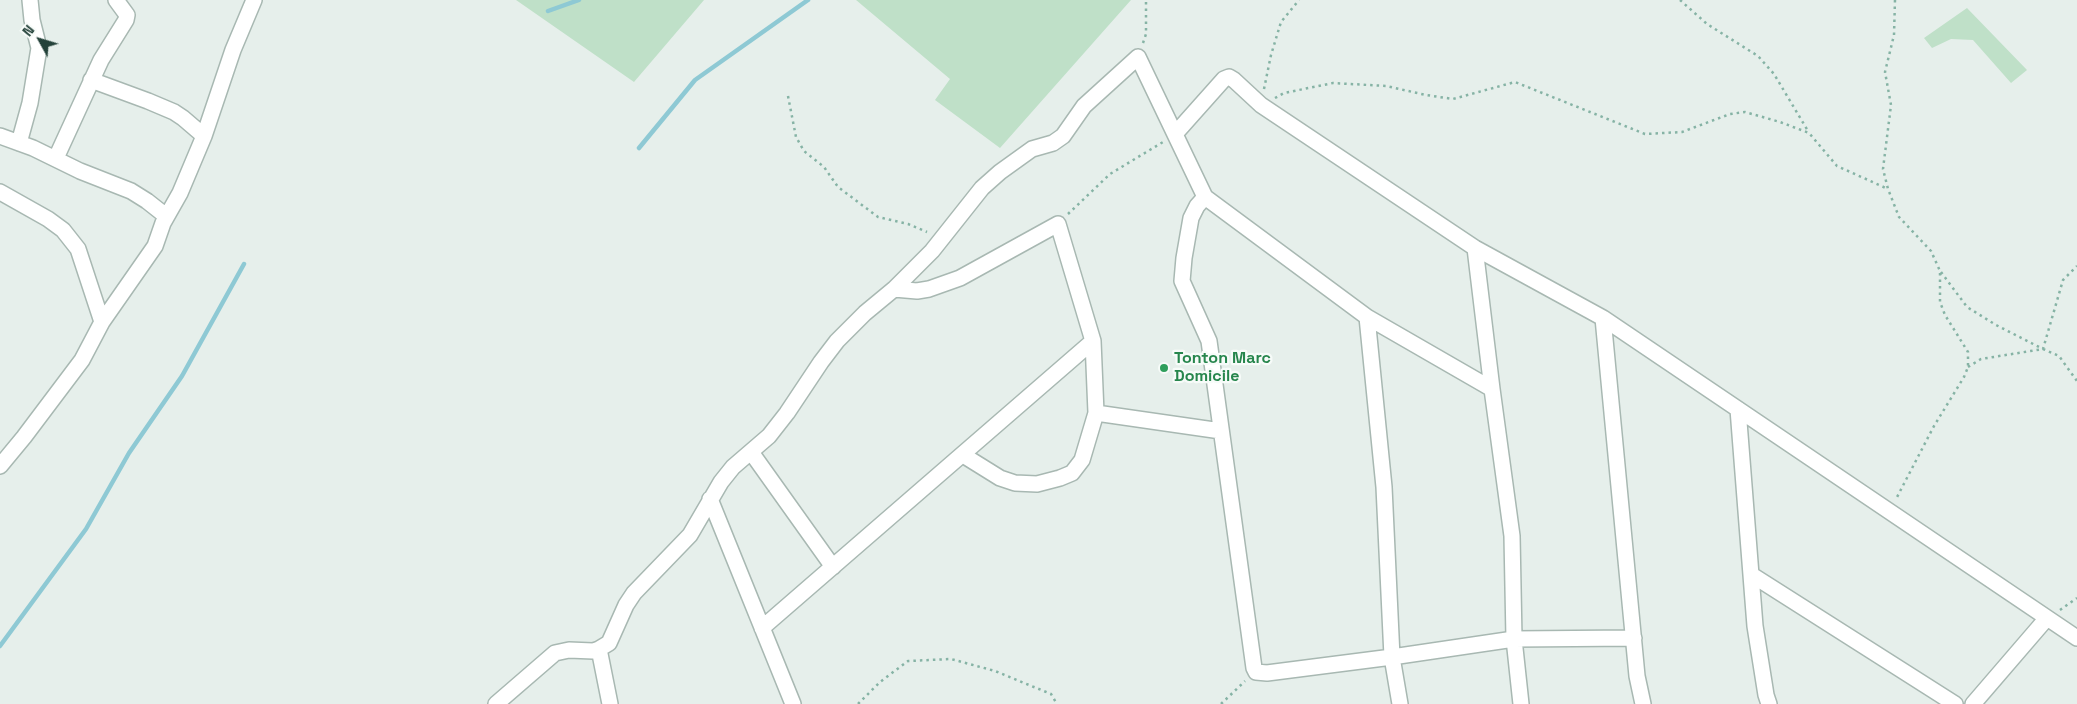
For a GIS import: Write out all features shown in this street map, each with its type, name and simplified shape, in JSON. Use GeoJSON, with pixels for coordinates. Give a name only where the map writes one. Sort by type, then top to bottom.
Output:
{"type":"FeatureCollection","features":[{"type":"Feature","properties":{"kind":"street"},"geometry":{"type":"LineString","coordinates":[[19,143],[30,102],[39,48],[32,20],[30,0]]}},
{"type":"Feature","properties":{"kind":"street"},"geometry":{"type":"LineString","coordinates":[[56,158],[91,80],[127,18],[116,0]]}},
{"type":"Feature","properties":{"kind":"street"},"geometry":{"type":"LineString","coordinates":[[0,466],[13,452],[82,360],[102,322],[155,246],[166,216],[180,192],[204,136],[233,50],[254,0]]}},
{"type":"Feature","properties":{"kind":"street"},"geometry":{"type":"LineString","coordinates":[[496,704],[555,653],[569,650],[599,649],[609,643],[626,605],[634,593],[690,535],[710,499],[734,467],[768,436],[787,413],[837,341],[865,313],[894,289],[942,238],[982,188],[1000,172],[1032,149],[1052,143],[1063,136],[1084,106],[1138,57],[1205,198],[1367,317],[1492,389]]}},
{"type":"Feature","properties":{"kind":"street"},"geometry":{"type":"LineString","coordinates":[[1175,134],[1224,79],[1229,77],[1261,105],[1475,248],[1603,318],[2077,638]]}},
{"type":"Feature","properties":{"kind":"street"},"geometry":{"type":"LineString","coordinates":[[91,80],[174,112],[204,136]]}},
{"type":"Feature","properties":{"kind":"street"},"geometry":{"type":"LineString","coordinates":[[0,136],[56,158],[80,172],[140,196],[166,216]]}},
{"type":"Feature","properties":{"kind":"street"},"geometry":{"type":"LineString","coordinates":[[0,192],[48,219],[63,230],[73,242],[78,249],[89,278],[102,322]]}},
{"type":"Feature","properties":{"kind":"street"},"geometry":{"type":"LineString","coordinates":[[1205,198],[1197,206],[1191,218],[1182,282],[1209,341],[1256,672],[1267,674],[1514,639],[1634,638]]}},
{"type":"Feature","properties":{"kind":"street"},"geometry":{"type":"LineString","coordinates":[[894,289],[929,289],[960,278],[1058,224],[1093,341],[1096,413],[1082,460],[1072,474],[1037,484],[1015,483],[1000,478],[963,455]]}},
{"type":"Feature","properties":{"kind":"street"},"geometry":{"type":"LineString","coordinates":[[1475,248],[1512,536],[1514,639],[1521,704]]}},
{"type":"Feature","properties":{"kind":"street"},"geometry":{"type":"LineString","coordinates":[[1367,317],[1384,487],[1392,657],[1400,704]]}},
{"type":"Feature","properties":{"kind":"street"},"geometry":{"type":"LineString","coordinates":[[1603,318],[1637,676],[1643,704]]}},
{"type":"Feature","properties":{"kind":"street"},"geometry":{"type":"LineString","coordinates":[[762,628],[1093,341]]}},
{"type":"Feature","properties":{"kind":"street"},"geometry":{"type":"LineString","coordinates":[[1738,409],[1755,626],[1769,704]]}},
{"type":"Feature","properties":{"kind":"street"},"geometry":{"type":"LineString","coordinates":[[1096,413],[1222,431]]}},
{"type":"Feature","properties":{"kind":"street"},"geometry":{"type":"LineString","coordinates":[[751,452],[833,567]]}},
{"type":"Feature","properties":{"kind":"street"},"geometry":{"type":"LineString","coordinates":[[710,499],[792,704]]}},
{"type":"Feature","properties":{"kind":"street"},"geometry":{"type":"LineString","coordinates":[[1752,575],[1955,704]]}},
{"type":"Feature","properties":{"kind":"street"},"geometry":{"type":"LineString","coordinates":[[1973,704],[2048,618]]}},
{"type":"Feature","properties":{"kind":"street"},"geometry":{"type":"LineString","coordinates":[[599,649],[610,704]]}},
{"type":"Feature","properties":{"kind":"path"},"geometry":{"type":"LineString","coordinates":[[1138,57],[1146,34],[1146,0]]}},
{"type":"Feature","properties":{"kind":"path"},"geometry":{"type":"LineString","coordinates":[[1261,105],[1271,55],[1281,22],[1299,0]]}},
{"type":"Feature","properties":{"kind":"path"},"geometry":{"type":"LineString","coordinates":[[1680,0],[1707,24],[1758,56],[1774,74],[1808,133],[1837,166],[1888,189]]}},
{"type":"Feature","properties":{"kind":"path"},"geometry":{"type":"LineString","coordinates":[[1895,0],[1894,35],[1885,72],[1891,105],[1883,169],[1888,189],[1899,217],[1931,251],[1940,271],[1967,307],[1996,325],[2059,356],[2077,381]]}},
{"type":"Feature","properties":{"kind":"path"},"geometry":{"type":"LineString","coordinates":[[1261,105],[1284,93],[1333,83],[1386,86],[1452,99],[1515,82],[1645,134],[1682,132],[1730,114],[1745,112],[1780,122],[1808,133]]}},
{"type":"Feature","properties":{"kind":"path"},"geometry":{"type":"LineString","coordinates":[[788,96],[796,138],[804,151],[824,167],[838,188],[878,217],[908,224],[942,238]]}},
{"type":"Feature","properties":{"kind":"path"},"geometry":{"type":"LineString","coordinates":[[1058,224],[1110,174],[1175,134]]}},
{"type":"Feature","properties":{"kind":"path"},"geometry":{"type":"LineString","coordinates":[[2042,349],[2064,280],[2077,266]]}},
{"type":"Feature","properties":{"kind":"path"},"geometry":{"type":"LineString","coordinates":[[1890,513],[1908,474],[1968,367],[1968,352],[1945,315],[1940,302],[1940,271]]}},
{"type":"Feature","properties":{"kind":"path"},"geometry":{"type":"LineString","coordinates":[[1968,367],[1981,359],[2042,349]]}},
{"type":"Feature","properties":{"kind":"path"},"geometry":{"type":"LineString","coordinates":[[2048,618],[2077,598]]}},
{"type":"Feature","properties":{"kind":"path"},"geometry":{"type":"LineString","coordinates":[[858,704],[880,682],[908,660],[951,659],[995,671],[1051,694],[1057,704]]}},
{"type":"Feature","properties":{"kind":"path"},"geometry":{"type":"LineString","coordinates":[[1221,704],[1256,672]]}},
{"type":"Feature","properties":{"kind":"green space"},"geometry":{"type":"Polygon","coordinates":[[[516,0],[704,0],[634,82],[516,0]]]}},
{"type":"Feature","properties":{"kind":"green space"},"geometry":{"type":"Polygon","coordinates":[[[856,0],[1131,0],[1000,148],[935,100],[950,79],[856,0]]]}},
{"type":"Feature","properties":{"kind":"green space"},"geometry":{"type":"Polygon","coordinates":[[[1967,8],[2027,70],[2011,83],[1973,40],[1951,39],[1932,48],[1924,38],[1967,8]]]}},
{"type":"Feature","properties":{"kind":"waterway"},"geometry":{"type":"LineString","coordinates":[[548,11],[579,0]]}},
{"type":"Feature","properties":{"kind":"waterway"},"geometry":{"type":"LineString","coordinates":[[639,148],[695,80],[808,0]]}},
{"type":"Feature","properties":{"kind":"waterway"},"geometry":{"type":"LineString","coordinates":[[0,646],[86,529],[129,453],[182,376],[244,264]]}},
{"type":"Feature","properties":{"kind":"place","name":"Tonton Marc Domicile"},"geometry":{"type":"Point","coordinates":[1164,368]}}]}
